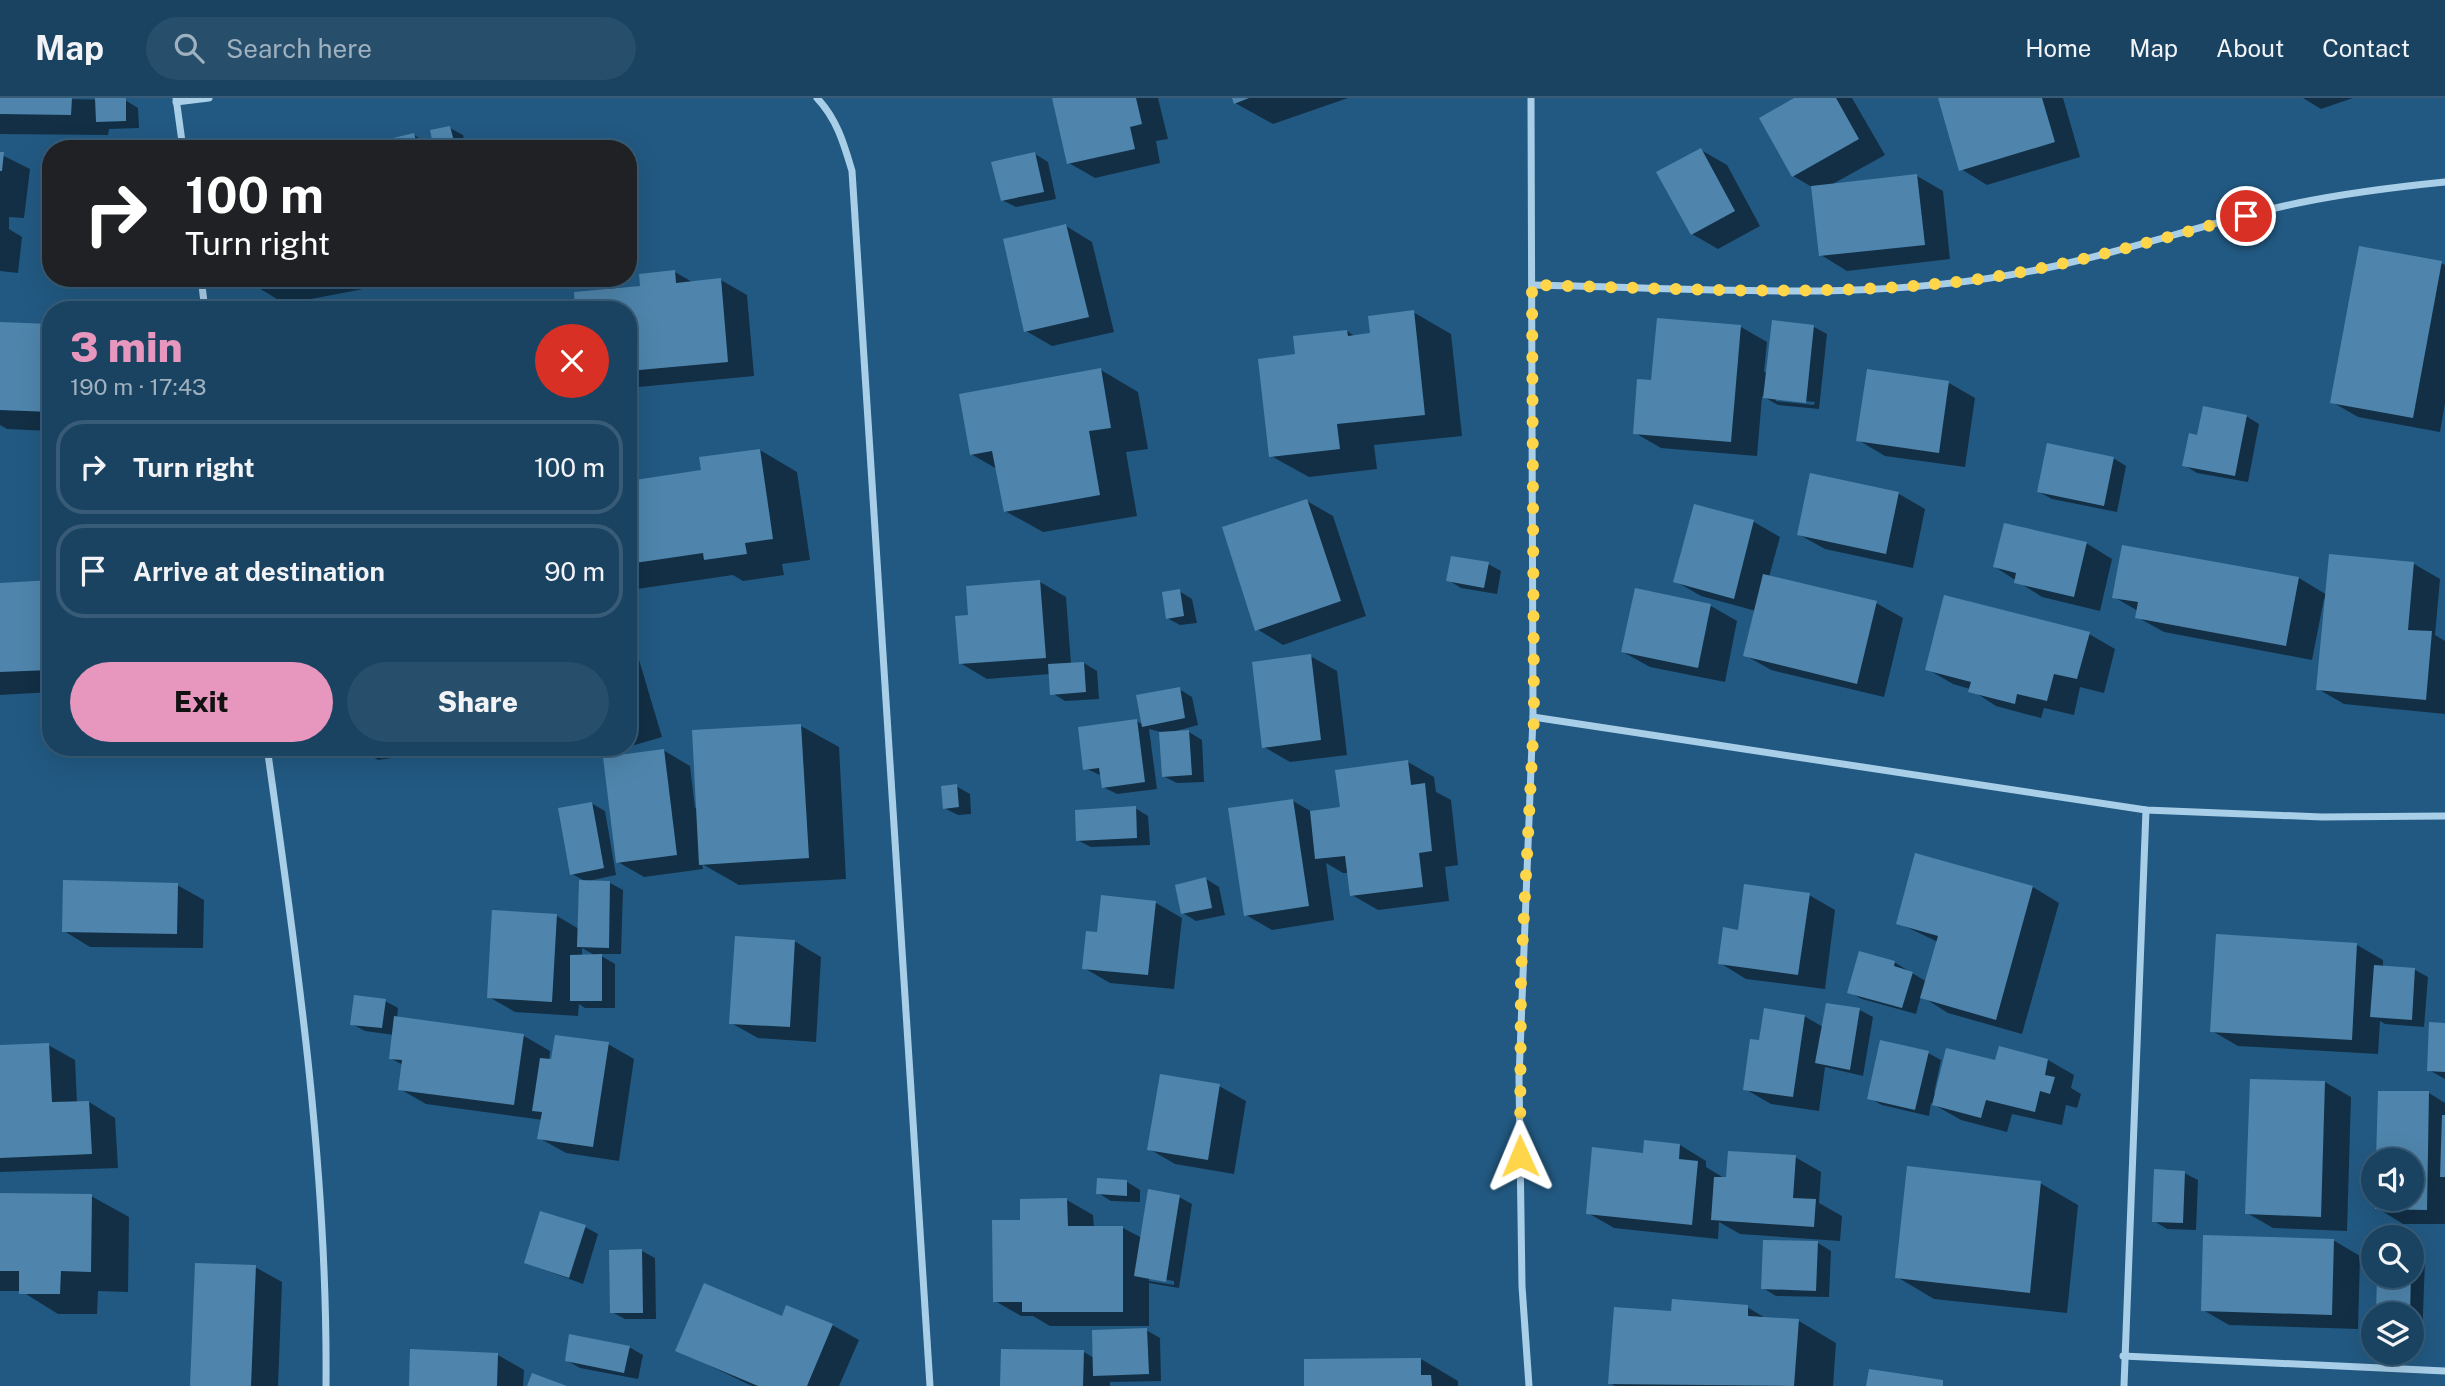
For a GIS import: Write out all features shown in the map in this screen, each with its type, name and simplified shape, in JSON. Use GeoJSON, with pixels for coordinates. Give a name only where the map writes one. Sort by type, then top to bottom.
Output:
{"type":"FeatureCollection","features":[{"type":"Feature","properties":{"kind":"street"},"geometry":{"type":"LineString","coordinates":[[182,140],[176,100],[209,98]]}},
{"type":"Feature","properties":{"kind":"street"},"geometry":{"type":"LineString","coordinates":[[817,98],[828,109],[842,136],[852,172],[930,1386]]}},
{"type":"Feature","properties":{"kind":"street"},"geometry":{"type":"LineString","coordinates":[[1530,1386],[1522,1286],[1519,1078],[1534,718],[1531,98]]}},
{"type":"Feature","properties":{"kind":"street"},"geometry":{"type":"LineString","coordinates":[[1532,285],[1844,291],[1948,283],[2046,268],[2296,203],[2382,188],[2445,182]]}},
{"type":"Feature","properties":{"kind":"street"},"geometry":{"type":"LineString","coordinates":[[1534,718],[2146,810],[2322,817],[2445,816]]}},
{"type":"Feature","properties":{"kind":"street"},"geometry":{"type":"LineString","coordinates":[[268,756],[308,1065],[327,1300],[326,1386]]}},
{"type":"Feature","properties":{"kind":"street"},"geometry":{"type":"LineString","coordinates":[[2124,1386],[2123,1356],[2146,810]]}},
{"type":"Feature","properties":{"kind":"street"},"geometry":{"type":"LineString","coordinates":[[2123,1356],[2445,1371]]}},
{"type":"Feature","properties":{"kind":"building"},"geometry":{"type":"Polygon","coordinates":[[[0,98],[72,98],[71,115],[0,114],[0,98]]]}},
{"type":"Feature","properties":{"kind":"building"},"geometry":{"type":"Polygon","coordinates":[[[95,98],[126,98],[126,121],[96,122],[95,98]]]}},
{"type":"Feature","properties":{"kind":"building"},"geometry":{"type":"Polygon","coordinates":[[[1052,98],[1136,98],[1142,124],[1130,127],[1135,149],[1067,164],[1052,98]]]}},
{"type":"Feature","properties":{"kind":"building"},"geometry":{"type":"Polygon","coordinates":[[[1232,98],[1249,98],[1234,104],[1232,98]]]}},
{"type":"Feature","properties":{"kind":"building"},"geometry":{"type":"Polygon","coordinates":[[[1794,98],[1836,98],[1859,139],[1792,177],[1759,118],[1794,98]]]}},
{"type":"Feature","properties":{"kind":"building"},"geometry":{"type":"Polygon","coordinates":[[[1938,98],[2042,98],[2055,142],[1959,171],[1938,98]]]}},
{"type":"Feature","properties":{"kind":"building"},"geometry":{"type":"Polygon","coordinates":[[[450,126],[454,140],[432,140],[430,130],[450,126]]]}},
{"type":"Feature","properties":{"kind":"building"},"geometry":{"type":"Polygon","coordinates":[[[414,133],[416,140],[385,140],[414,133]]]}},
{"type":"Feature","properties":{"kind":"building"},"geometry":{"type":"Polygon","coordinates":[[[1701,148],[1735,211],[1691,235],[1656,172],[1701,148]]]}},
{"type":"Feature","properties":{"kind":"building"},"geometry":{"type":"Polygon","coordinates":[[[0,152],[4,152],[2,171],[0,171],[0,152]]]}},
{"type":"Feature","properties":{"kind":"building"},"geometry":{"type":"Polygon","coordinates":[[[1035,152],[1044,192],[1001,201],[991,162],[1035,152]]]}},
{"type":"Feature","properties":{"kind":"building"},"geometry":{"type":"Polygon","coordinates":[[[1917,174],[1925,245],[1819,256],[1811,186],[1917,174]]]}},
{"type":"Feature","properties":{"kind":"building"},"geometry":{"type":"Polygon","coordinates":[[[1066,224],[1089,317],[1024,332],[1003,239],[1066,224]]]}},
{"type":"Feature","properties":{"kind":"building"},"geometry":{"type":"Polygon","coordinates":[[[2359,246],[2442,261],[2413,418],[2330,403],[2359,246]]]}},
{"type":"Feature","properties":{"kind":"building"},"geometry":{"type":"Polygon","coordinates":[[[675,270],[676,283],[721,278],[728,362],[637,370],[637,301],[574,301],[574,292],[640,286],[639,274],[675,270]]]}},
{"type":"Feature","properties":{"kind":"building"},"geometry":{"type":"Polygon","coordinates":[[[1414,310],[1425,415],[1337,424],[1340,449],[1269,457],[1258,359],[1295,354],[1293,336],[1347,330],[1348,336],[1370,333],[1368,316],[1414,310]]]}},
{"type":"Feature","properties":{"kind":"building"},"geometry":{"type":"Polygon","coordinates":[[[1657,318],[1741,325],[1731,442],[1633,434],[1637,379],[1651,380],[1657,318]]]}},
{"type":"Feature","properties":{"kind":"building"},"geometry":{"type":"Polygon","coordinates":[[[1772,320],[1814,325],[1806,403],[1763,398],[1772,320]]]}},
{"type":"Feature","properties":{"kind":"building"},"geometry":{"type":"Polygon","coordinates":[[[0,322],[42,324],[42,412],[0,410],[0,322]]]}},
{"type":"Feature","properties":{"kind":"building"},"geometry":{"type":"Polygon","coordinates":[[[1101,368],[1111,428],[1089,431],[1100,495],[1004,512],[992,451],[970,455],[959,394],[1101,368]]]}},
{"type":"Feature","properties":{"kind":"building"},"geometry":{"type":"Polygon","coordinates":[[[1867,369],[1949,381],[1939,453],[1856,441],[1867,369]]]}},
{"type":"Feature","properties":{"kind":"building"},"geometry":{"type":"Polygon","coordinates":[[[2203,406],[2247,415],[2235,476],[2182,466],[2189,433],[2197,435],[2203,406]]]}},
{"type":"Feature","properties":{"kind":"building"},"geometry":{"type":"Polygon","coordinates":[[[2047,443],[2114,457],[2104,506],[2037,492],[2047,443]]]}},
{"type":"Feature","properties":{"kind":"building"},"geometry":{"type":"Polygon","coordinates":[[[760,449],[773,539],[745,543],[747,554],[704,560],[703,553],[637,563],[637,480],[701,470],[699,457],[760,449]]]}},
{"type":"Feature","properties":{"kind":"building"},"geometry":{"type":"Polygon","coordinates":[[[1810,473],[1899,492],[1886,554],[1797,535],[1810,473]]]}},
{"type":"Feature","properties":{"kind":"building"},"geometry":{"type":"Polygon","coordinates":[[[1307,499],[1341,601],[1255,631],[1222,527],[1307,499]]]}},
{"type":"Feature","properties":{"kind":"building"},"geometry":{"type":"Polygon","coordinates":[[[1694,504],[1754,520],[1734,599],[1673,582],[1694,504]]]}},
{"type":"Feature","properties":{"kind":"building"},"geometry":{"type":"Polygon","coordinates":[[[2004,523],[2087,542],[2074,597],[2014,583],[2016,573],[1993,567],[2004,523]]]}},
{"type":"Feature","properties":{"kind":"building"},"geometry":{"type":"Polygon","coordinates":[[[2122,545],[2299,577],[2286,646],[2135,618],[2138,602],[2112,598],[2122,545]]]}},
{"type":"Feature","properties":{"kind":"building"},"geometry":{"type":"Polygon","coordinates":[[[2329,554],[2414,562],[2408,630],[2432,631],[2426,700],[2316,690],[2329,554]]]}},
{"type":"Feature","properties":{"kind":"building"},"geometry":{"type":"Polygon","coordinates":[[[1451,556],[1489,562],[1484,588],[1446,581],[1451,556]]]}},
{"type":"Feature","properties":{"kind":"building"},"geometry":{"type":"Polygon","coordinates":[[[1763,574],[1877,601],[1857,684],[1743,656],[1763,574]]]}},
{"type":"Feature","properties":{"kind":"building"},"geometry":{"type":"Polygon","coordinates":[[[1040,580],[1046,658],[959,664],[955,616],[968,615],[966,586],[1040,580]]]}},
{"type":"Feature","properties":{"kind":"building"},"geometry":{"type":"Polygon","coordinates":[[[42,581],[42,670],[0,672],[0,583],[42,581]]]}},
{"type":"Feature","properties":{"kind":"building"},"geometry":{"type":"Polygon","coordinates":[[[1635,588],[1711,604],[1698,668],[1621,652],[1635,588]]]}},
{"type":"Feature","properties":{"kind":"building"},"geometry":{"type":"Polygon","coordinates":[[[1180,589],[1184,616],[1166,619],[1162,592],[1180,589]]]}},
{"type":"Feature","properties":{"kind":"building"},"geometry":{"type":"Polygon","coordinates":[[[1944,595],[2090,632],[2077,679],[2054,674],[2047,701],[2017,694],[2015,704],[1968,692],[1971,682],[1925,670],[1944,595]]]}},
{"type":"Feature","properties":{"kind":"building"},"geometry":{"type":"Polygon","coordinates":[[[1311,654],[1321,740],[1262,748],[1252,662],[1311,654]]]}},
{"type":"Feature","properties":{"kind":"building"},"geometry":{"type":"Polygon","coordinates":[[[1084,662],[1086,692],[1050,695],[1048,664],[1084,662]]]}},
{"type":"Feature","properties":{"kind":"building"},"geometry":{"type":"Polygon","coordinates":[[[1180,687],[1185,718],[1142,727],[1136,695],[1180,687]]]}},
{"type":"Feature","properties":{"kind":"building"},"geometry":{"type":"Polygon","coordinates":[[[1137,719],[1145,782],[1102,788],[1099,768],[1083,770],[1078,727],[1137,719]]]}},
{"type":"Feature","properties":{"kind":"building"},"geometry":{"type":"Polygon","coordinates":[[[801,724],[809,858],[699,865],[692,730],[801,724]]]}},
{"type":"Feature","properties":{"kind":"building"},"geometry":{"type":"Polygon","coordinates":[[[1189,730],[1192,775],[1162,777],[1159,732],[1189,730]]]}},
{"type":"Feature","properties":{"kind":"building"},"geometry":{"type":"Polygon","coordinates":[[[664,749],[677,855],[616,863],[603,757],[637,756],[637,753],[664,749]]]}},
{"type":"Feature","properties":{"kind":"building"},"geometry":{"type":"Polygon","coordinates":[[[1408,760],[1411,785],[1425,783],[1432,851],[1419,853],[1423,887],[1350,896],[1345,856],[1315,859],[1310,811],[1340,807],[1335,770],[1408,760]]]}},
{"type":"Feature","properties":{"kind":"building"},"geometry":{"type":"Polygon","coordinates":[[[957,784],[959,807],[943,809],[941,786],[957,784]]]}},
{"type":"Feature","properties":{"kind":"building"},"geometry":{"type":"Polygon","coordinates":[[[1293,799],[1309,906],[1244,916],[1228,808],[1293,799]]]}},
{"type":"Feature","properties":{"kind":"building"},"geometry":{"type":"Polygon","coordinates":[[[592,802],[604,868],[570,875],[558,808],[592,802]]]}},
{"type":"Feature","properties":{"kind":"building"},"geometry":{"type":"Polygon","coordinates":[[[1136,806],[1137,838],[1076,841],[1075,810],[1136,806]]]}},
{"type":"Feature","properties":{"kind":"building"},"geometry":{"type":"Polygon","coordinates":[[[1915,853],[2033,886],[1996,1020],[1920,998],[1938,936],[1896,924],[1915,853]]]}},
{"type":"Feature","properties":{"kind":"building"},"geometry":{"type":"Polygon","coordinates":[[[1206,877],[1212,908],[1181,914],[1175,885],[1206,877]]]}},
{"type":"Feature","properties":{"kind":"building"},"geometry":{"type":"Polygon","coordinates":[[[63,880],[178,883],[177,934],[62,932],[63,880]]]}},
{"type":"Feature","properties":{"kind":"building"},"geometry":{"type":"Polygon","coordinates":[[[579,880],[610,881],[609,948],[577,947],[579,880]]]}},
{"type":"Feature","properties":{"kind":"building"},"geometry":{"type":"Polygon","coordinates":[[[1744,884],[1810,893],[1798,975],[1718,964],[1723,927],[1738,930],[1744,884]]]}},
{"type":"Feature","properties":{"kind":"building"},"geometry":{"type":"Polygon","coordinates":[[[1101,895],[1156,901],[1148,975],[1082,969],[1086,931],[1097,932],[1101,895]]]}},
{"type":"Feature","properties":{"kind":"building"},"geometry":{"type":"Polygon","coordinates":[[[492,910],[557,914],[552,1002],[487,998],[492,910]]]}},
{"type":"Feature","properties":{"kind":"building"},"geometry":{"type":"Polygon","coordinates":[[[2216,934],[2357,943],[2352,1040],[2210,1032],[2216,934]]]}},
{"type":"Feature","properties":{"kind":"building"},"geometry":{"type":"Polygon","coordinates":[[[735,936],[795,940],[790,1027],[729,1024],[735,936]]]}},
{"type":"Feature","properties":{"kind":"building"},"geometry":{"type":"Polygon","coordinates":[[[1859,951],[1895,961],[1894,966],[1913,972],[1902,1008],[1847,993],[1859,951]]]}},
{"type":"Feature","properties":{"kind":"building"},"geometry":{"type":"Polygon","coordinates":[[[602,954],[602,1001],[570,1001],[570,955],[602,954]]]}},
{"type":"Feature","properties":{"kind":"building"},"geometry":{"type":"Polygon","coordinates":[[[2374,965],[2415,968],[2412,1020],[2370,1017],[2374,965]]]}},
{"type":"Feature","properties":{"kind":"building"},"geometry":{"type":"Polygon","coordinates":[[[354,995],[386,999],[382,1028],[350,1025],[354,995]]]}},
{"type":"Feature","properties":{"kind":"building"},"geometry":{"type":"Polygon","coordinates":[[[1826,1003],[1860,1008],[1850,1070],[1815,1063],[1826,1003]]]}},
{"type":"Feature","properties":{"kind":"building"},"geometry":{"type":"Polygon","coordinates":[[[1764,1008],[1805,1015],[1793,1097],[1743,1090],[1750,1039],[1759,1040],[1764,1008]]]}},
{"type":"Feature","properties":{"kind":"building"},"geometry":{"type":"Polygon","coordinates":[[[394,1016],[524,1034],[514,1105],[398,1090],[402,1060],[389,1059],[394,1016]]]}},
{"type":"Feature","properties":{"kind":"building"},"geometry":{"type":"Polygon","coordinates":[[[2429,1022],[2445,1023],[2445,1072],[2427,1071],[2429,1022]]]}},
{"type":"Feature","properties":{"kind":"building"},"geometry":{"type":"Polygon","coordinates":[[[555,1035],[609,1042],[593,1147],[537,1139],[542,1112],[532,1111],[540,1058],[551,1059],[555,1035]]]}},
{"type":"Feature","properties":{"kind":"building"},"geometry":{"type":"Polygon","coordinates":[[[1880,1040],[1929,1051],[1915,1110],[1867,1099],[1880,1040]]]}},
{"type":"Feature","properties":{"kind":"building"},"geometry":{"type":"Polygon","coordinates":[[[49,1043],[52,1102],[89,1101],[92,1154],[0,1158],[0,1045],[49,1043]]]}},
{"type":"Feature","properties":{"kind":"building"},"geometry":{"type":"Polygon","coordinates":[[[1999,1046],[2048,1059],[2045,1075],[2055,1077],[2050,1094],[2040,1091],[2035,1112],[1986,1100],[1981,1118],[1932,1105],[1946,1048],[1995,1060],[1999,1046]]]}},
{"type":"Feature","properties":{"kind":"building"},"geometry":{"type":"Polygon","coordinates":[[[1160,1074],[1220,1084],[1208,1160],[1147,1150],[1160,1074]]]}},
{"type":"Feature","properties":{"kind":"building"},"geometry":{"type":"Polygon","coordinates":[[[2250,1079],[2325,1081],[2321,1217],[2245,1214],[2250,1079]]]}},
{"type":"Feature","properties":{"kind":"building"},"geometry":{"type":"Polygon","coordinates":[[[2378,1091],[2429,1091],[2427,1210],[2424,1210],[2424,1148],[2376,1148],[2378,1091]]]}},
{"type":"Feature","properties":{"kind":"building"},"geometry":{"type":"Polygon","coordinates":[[[2442,1115],[2445,1115],[2445,1177],[2440,1177],[2442,1115]]]}},
{"type":"Feature","properties":{"kind":"building"},"geometry":{"type":"Polygon","coordinates":[[[1644,1140],[1680,1144],[1679,1159],[1698,1161],[1692,1225],[1586,1214],[1592,1147],[1643,1153],[1644,1140]]]}},
{"type":"Feature","properties":{"kind":"building"},"geometry":{"type":"Polygon","coordinates":[[[1728,1151],[1796,1155],[1793,1198],[1816,1199],[1814,1227],[1711,1220],[1714,1177],[1726,1177],[1728,1151]]]}},
{"type":"Feature","properties":{"kind":"building"},"geometry":{"type":"Polygon","coordinates":[[[1907,1166],[2041,1181],[2030,1293],[1895,1278],[1907,1166]]]}},
{"type":"Feature","properties":{"kind":"building"},"geometry":{"type":"Polygon","coordinates":[[[2154,1169],[2185,1171],[2183,1223],[2152,1222],[2154,1169]]]}},
{"type":"Feature","properties":{"kind":"building"},"geometry":{"type":"Polygon","coordinates":[[[1097,1178],[1127,1180],[1127,1196],[1096,1194],[1097,1178]]]}},
{"type":"Feature","properties":{"kind":"building"},"geometry":{"type":"Polygon","coordinates":[[[1148,1189],[1180,1195],[1166,1282],[1134,1276],[1148,1189]]]}},
{"type":"Feature","properties":{"kind":"building"},"geometry":{"type":"Polygon","coordinates":[[[0,1193],[92,1194],[91,1272],[61,1271],[60,1294],[19,1294],[19,1271],[0,1271],[0,1193]]]}},
{"type":"Feature","properties":{"kind":"building"},"geometry":{"type":"Polygon","coordinates":[[[1067,1198],[1068,1226],[1123,1226],[1123,1312],[1022,1312],[1022,1302],[993,1302],[992,1220],[1020,1220],[1020,1199],[1067,1198]]]}},
{"type":"Feature","properties":{"kind":"building"},"geometry":{"type":"Polygon","coordinates":[[[540,1211],[586,1225],[569,1278],[524,1263],[540,1211]]]}},
{"type":"Feature","properties":{"kind":"building"},"geometry":{"type":"Polygon","coordinates":[[[2203,1235],[2334,1239],[2332,1315],[2201,1311],[2203,1235]]]}},
{"type":"Feature","properties":{"kind":"building"},"geometry":{"type":"Polygon","coordinates":[[[1763,1240],[1818,1241],[1816,1291],[1761,1289],[1763,1240]]]}},
{"type":"Feature","properties":{"kind":"building"},"geometry":{"type":"Polygon","coordinates":[[[642,1249],[643,1313],[610,1313],[609,1250],[642,1249]]]}},
{"type":"Feature","properties":{"kind":"building"},"geometry":{"type":"Polygon","coordinates":[[[195,1263],[256,1265],[251,1386],[190,1386],[195,1263]]]}},
{"type":"Feature","properties":{"kind":"building"},"geometry":{"type":"Polygon","coordinates":[[[704,1283],[782,1316],[786,1305],[833,1324],[807,1386],[758,1386],[675,1351],[704,1283]]]}},
{"type":"Feature","properties":{"kind":"building"},"geometry":{"type":"Polygon","coordinates":[[[2377,1288],[2411,1288],[2410,1302],[2376,1302],[2377,1288]]]}},
{"type":"Feature","properties":{"kind":"building"},"geometry":{"type":"Polygon","coordinates":[[[1672,1299],[1748,1305],[1748,1316],[1799,1319],[1794,1386],[1608,1384],[1614,1307],[1671,1311],[1672,1299]]]}},
{"type":"Feature","properties":{"kind":"building"},"geometry":{"type":"Polygon","coordinates":[[[1147,1328],[1149,1374],[1093,1376],[1092,1330],[1147,1328]]]}},
{"type":"Feature","properties":{"kind":"building"},"geometry":{"type":"Polygon","coordinates":[[[569,1334],[630,1346],[624,1373],[565,1361],[569,1334]]]}},
{"type":"Feature","properties":{"kind":"building"},"geometry":{"type":"Polygon","coordinates":[[[410,1349],[498,1353],[497,1386],[409,1386],[410,1349]]]}},
{"type":"Feature","properties":{"kind":"building"},"geometry":{"type":"Polygon","coordinates":[[[1001,1349],[1084,1350],[1083,1386],[1000,1386],[1001,1349]]]}},
{"type":"Feature","properties":{"kind":"building"},"geometry":{"type":"Polygon","coordinates":[[[1421,1358],[1421,1375],[1431,1375],[1432,1386],[1304,1386],[1304,1359],[1421,1358]]]}},
{"type":"Feature","properties":{"kind":"building"},"geometry":{"type":"Polygon","coordinates":[[[1869,1369],[1943,1380],[1943,1386],[1866,1386],[1869,1369]]]}},
{"type":"Feature","properties":{"kind":"building"},"geometry":{"type":"Polygon","coordinates":[[[532,1373],[567,1386],[527,1386],[532,1373]]]}},
{"type":"Feature","properties":{"kind":"route"},"geometry":{"type":"LineString","coordinates":[[1520,1156],[1521,974],[1534,718],[1532,285],[1844,291],[1948,283],[2046,268],[2246,216]]}}]}
